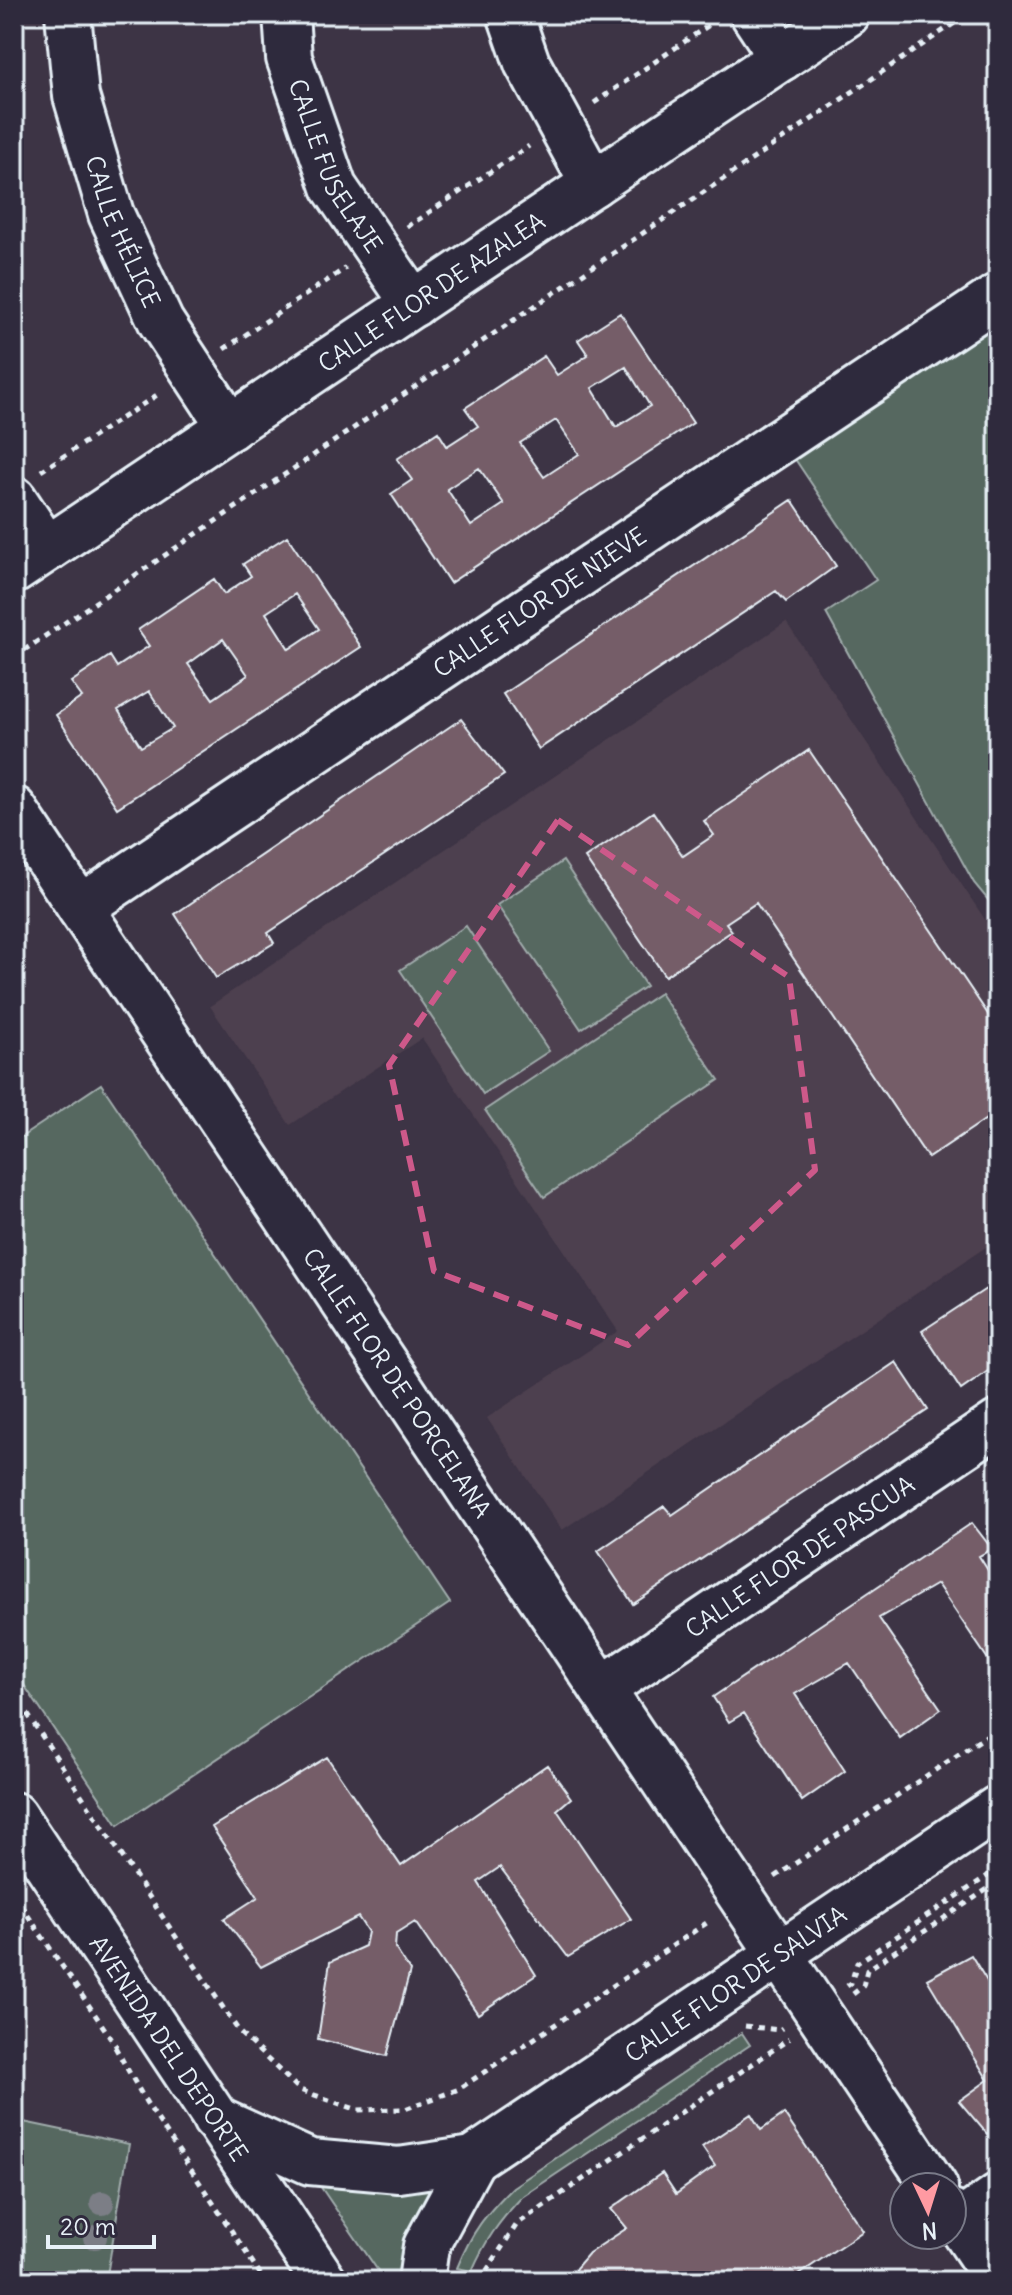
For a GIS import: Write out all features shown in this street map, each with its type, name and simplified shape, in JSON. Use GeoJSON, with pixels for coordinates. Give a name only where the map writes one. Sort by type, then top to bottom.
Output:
{"type":"FeatureCollection","features":[{"type":"Feature","properties":{"kind":"street","name":"CALLE HÉLICE"},"geometry":{"type":"LineString","coordinates":[[68,14],[76,96],[111,214],[161,322],[230,427]]}},
{"type":"Feature","properties":{"kind":"street","name":"CALLE FUSELAJE"},"geometry":{"type":"LineString","coordinates":[[286,14],[289,58],[334,187],[414,304]]}},
{"type":"Feature","properties":{"kind":"street"},"geometry":{"type":"LineString","coordinates":[[510,14],[527,63],[593,184]]}},
{"type":"Feature","properties":{"kind":"street"},"geometry":{"type":"LineString","coordinates":[[753,14],[782,58]]}},
{"type":"Feature","properties":{"kind":"street","name":"CALLE FLOR DE AZALEA"},"geometry":{"type":"LineString","coordinates":[[31,560],[847,14]]}},
{"type":"Feature","properties":{"kind":"street","name":"CALLE FLOR DE NIEVE"},"geometry":{"type":"LineString","coordinates":[[80,908],[998,296]]}},
{"type":"Feature","properties":{"kind":"street"},"geometry":{"type":"LineString","coordinates":[[14,499],[31,560]]}},
{"type":"Feature","properties":{"kind":"street","name":"CALLE FLOR DE PORCELANA"},"geometry":{"type":"LineString","coordinates":[[14,809],[924,2171]]}},
{"type":"Feature","properties":{"kind":"street","name":"CALLE FLOR DE PASCUA"},"geometry":{"type":"LineString","coordinates":[[602,1689],[998,1423]]}},
{"type":"Feature","properties":{"kind":"street","name":"CALLE FLOR DE SALVIA"},"geometry":{"type":"LineString","coordinates":[[473,2159],[998,1808]]}},
{"type":"Feature","properties":{"kind":"street","name":"AVENIDA DEL DEPORTE"},"geometry":{"type":"LineString","coordinates":[[14,1815],[324,2281]]}},
{"type":"Feature","properties":{"kind":"street"},"geometry":{"type":"LineString","coordinates":[[215,2119],[310,2162],[399,2170],[473,2159]]}},
{"type":"Feature","properties":{"kind":"street"},"geometry":{"type":"LineString","coordinates":[[421,2281],[426,2246],[473,2159]]}},
{"type":"Feature","properties":{"kind":"street"},"geometry":{"type":"LineString","coordinates":[[968,2211],[998,2196]]}},
{"type":"Feature","properties":{"kind":"street"},"geometry":{"type":"LineString","coordinates":[[968,2237],[998,2281]]}},
{"type":"Feature","properties":{"kind":"path"},"geometry":{"type":"LineString","coordinates":[[14,657],[968,14]]}},
{"type":"Feature","properties":{"kind":"path"},"geometry":{"type":"LineString","coordinates":[[14,1694],[240,2033],[300,2090],[358,2110],[405,2109],[459,2089],[998,1728]]}},
{"type":"Feature","properties":{"kind":"path"},"geometry":{"type":"LineString","coordinates":[[842,1990],[851,1983],[857,1963],[998,1869]]}},
{"type":"Feature","properties":{"kind":"path"},"geometry":{"type":"LineString","coordinates":[[848,1999],[863,1986],[867,1970],[998,1882]]}},
{"type":"Feature","properties":{"kind":"path"},"geometry":{"type":"LineString","coordinates":[[14,1895],[111,2039],[146,2102],[265,2281]]}},
{"type":"Feature","properties":{"kind":"path"},"geometry":{"type":"LineString","coordinates":[[741,2026],[779,2030],[789,2023]]}},
{"type":"Feature","properties":{"kind":"path"},"geometry":{"type":"LineString","coordinates":[[480,2281],[517,2224],[796,2034]]}},
{"type":"Feature","properties":{"kind":"highlighted area"},"geometry":{"type":"Polygon","coordinates":[[[558,820],[789,977],[815,1170],[628,1345],[434,1271],[389,1065],[558,820]]]}},
{"type":"Feature","properties":{"kind":"shaded area"},"geometry":{"type":"Polygon","coordinates":[[[786,622],[998,939],[998,1239],[562,1530],[487,1418],[618,1331],[422,1038],[290,1125],[210,1006],[786,622]]]}},
{"type":"Feature","properties":{"kind":"green space"},"geometry":{"type":"Polygon","coordinates":[[[998,324],[998,912],[974,883],[826,613],[876,580],[795,459],[998,324]]]}},
{"type":"Feature","properties":{"kind":"green space"},"geometry":{"type":"Polygon","coordinates":[[[563,861],[646,986],[581,1029],[497,905],[563,861]]]}},
{"type":"Feature","properties":{"kind":"green space"},"geometry":{"type":"Polygon","coordinates":[[[466,926],[549,1051],[483,1094],[400,970],[466,926]]]}},
{"type":"Feature","properties":{"kind":"green space"},"geometry":{"type":"Polygon","coordinates":[[[660,993],[719,1080],[544,1197],[485,1110],[660,993]]]}},
{"type":"Feature","properties":{"kind":"green space"},"geometry":{"type":"Polygon","coordinates":[[[101,1084],[450,1603],[118,1825],[14,1670],[14,1142],[101,1084]]]}},
{"type":"Feature","properties":{"kind":"green space"},"geometry":{"type":"Polygon","coordinates":[[[742,2033],[750,2045],[522,2197],[493,2232],[472,2271],[457,2268],[480,2224],[513,2187],[742,2033]]]}},
{"type":"Feature","properties":{"kind":"green space"},"geometry":{"type":"Polygon","coordinates":[[[14,2120],[129,2144],[106,2281],[14,2281],[14,2120]]]}},
{"type":"Feature","properties":{"kind":"green space"},"geometry":{"type":"Polygon","coordinates":[[[316,2180],[445,2180],[401,2281],[385,2281],[316,2180]]]}},
{"type":"Feature","properties":{"kind":"building"},"geometry":{"type":"Polygon","coordinates":[[[620,313],[693,423],[450,583],[391,494],[412,480],[397,459],[438,432],[447,446],[478,426],[465,408],[544,356],[557,375],[588,355],[578,340],[620,313]],[[626,367],[592,388],[616,427],[650,406],[626,367]],[[556,420],[520,443],[544,477],[579,454],[556,420]],[[479,468],[447,489],[471,526],[504,504],[479,468]]]}},
{"type":"Feature","properties":{"kind":"building"},"geometry":{"type":"Polygon","coordinates":[[[792,500],[836,566],[786,602],[776,591],[539,749],[503,694],[792,500]]]}},
{"type":"Feature","properties":{"kind":"building"},"geometry":{"type":"Polygon","coordinates":[[[287,536],[361,647],[117,808],[56,715],[82,697],[71,682],[110,656],[117,667],[149,646],[138,630],[214,579],[224,594],[251,576],[243,564],[287,536]],[[295,594],[266,613],[289,649],[319,629],[295,594]],[[223,639],[188,664],[213,699],[248,675],[223,639]],[[149,691],[118,710],[141,747],[173,728],[149,691]]]}},
{"type":"Feature","properties":{"kind":"building"},"geometry":{"type":"Polygon","coordinates":[[[461,719],[504,775],[268,933],[274,943],[216,978],[175,914],[461,719]]]}},
{"type":"Feature","properties":{"kind":"building"},"geometry":{"type":"Polygon","coordinates":[[[809,750],[998,1029],[998,1111],[928,1158],[756,903],[726,923],[732,931],[665,976],[585,858],[653,812],[683,856],[714,835],[704,821],[809,750]]]}},
{"type":"Feature","properties":{"kind":"building"},"geometry":{"type":"Polygon","coordinates":[[[998,1281],[998,1364],[961,1390],[922,1331],[998,1281]]]}},
{"type":"Feature","properties":{"kind":"building"},"geometry":{"type":"Polygon","coordinates":[[[896,1362],[928,1410],[633,1604],[598,1551],[664,1506],[672,1515],[896,1362]]]}},
{"type":"Feature","properties":{"kind":"building"},"geometry":{"type":"Polygon","coordinates":[[[972,1523],[992,1549],[979,1556],[998,1586],[998,1670],[937,1584],[879,1618],[941,1709],[900,1738],[849,1663],[795,1694],[845,1771],[802,1801],[744,1713],[729,1722],[713,1697],[972,1523]]]}},
{"type":"Feature","properties":{"kind":"building"},"geometry":{"type":"Polygon","coordinates":[[[327,1757],[401,1866],[547,1765],[571,1798],[557,1810],[631,1919],[568,1957],[500,1867],[478,1882],[536,1975],[478,2014],[415,1922],[396,1934],[395,1948],[410,1971],[387,2056],[318,2039],[330,1962],[365,1946],[368,1932],[358,1917],[261,1967],[224,1919],[258,1897],[212,1827],[327,1757]]]}},
{"type":"Feature","properties":{"kind":"building"},"geometry":{"type":"Polygon","coordinates":[[[971,1955],[998,1999],[998,2127],[987,2134],[959,2101],[988,2080],[927,1979],[971,1955]]]}},
{"type":"Feature","properties":{"kind":"building"},"geometry":{"type":"Polygon","coordinates":[[[751,2114],[761,2130],[784,2114],[863,2231],[789,2281],[569,2281],[589,2253],[627,2228],[611,2209],[662,2173],[676,2194],[715,2166],[702,2147],[751,2114]]]}}]}
